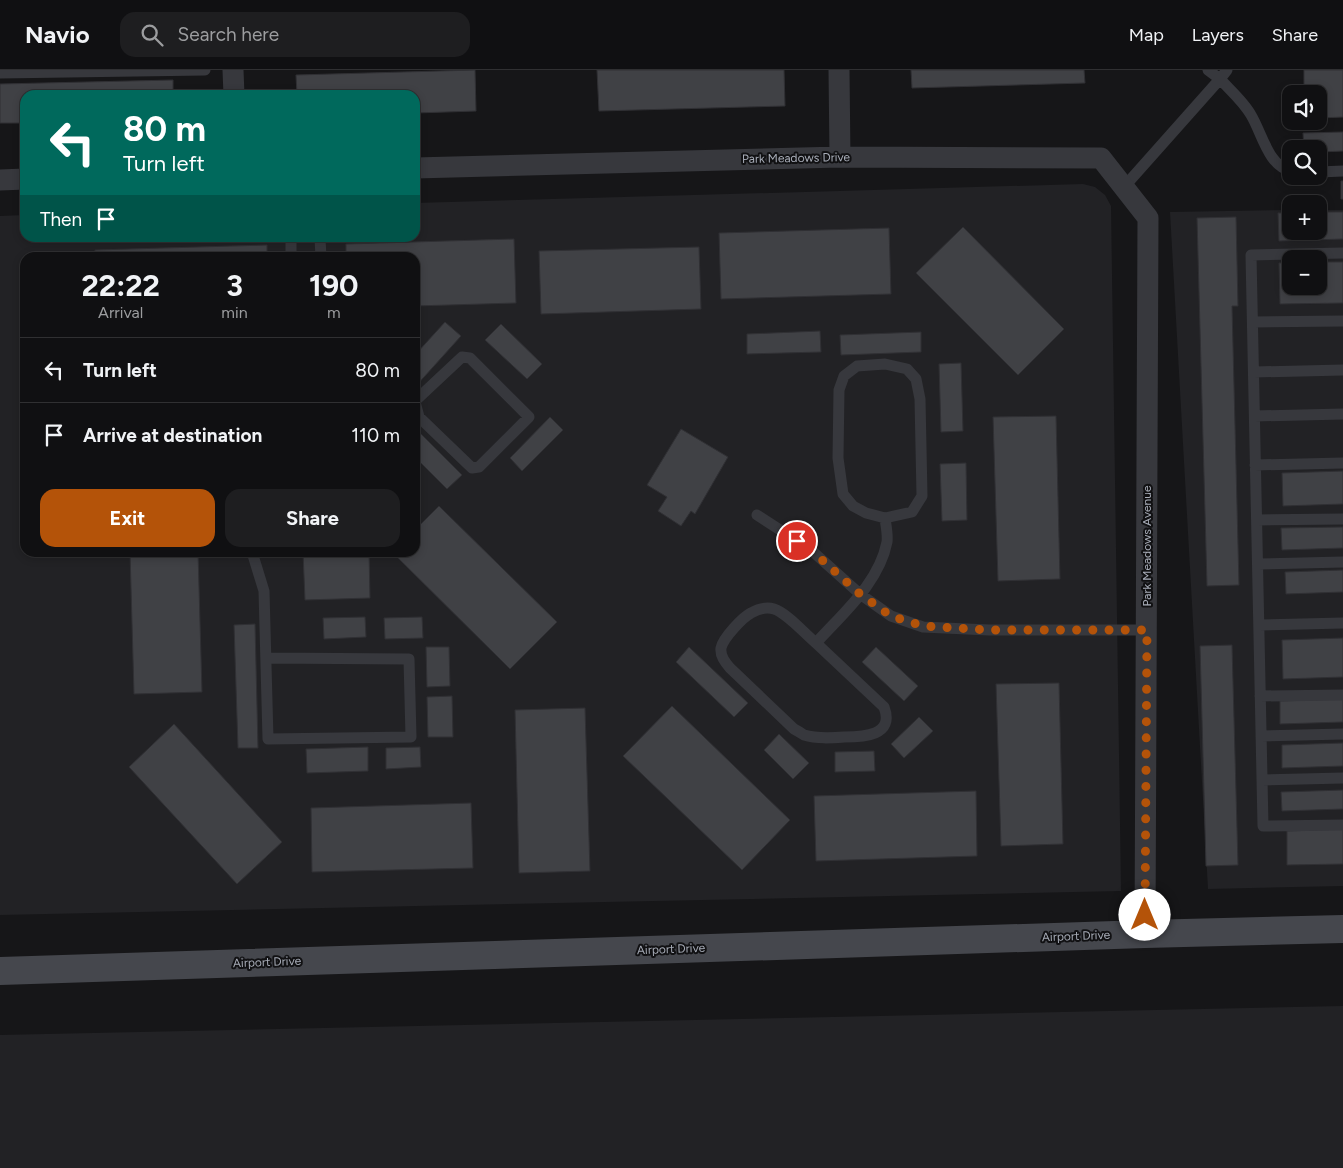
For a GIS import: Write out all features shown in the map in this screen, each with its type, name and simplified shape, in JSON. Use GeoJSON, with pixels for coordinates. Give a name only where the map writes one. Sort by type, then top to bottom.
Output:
{"type":"FeatureCollection","features":[{"type":"Feature","properties":{"kind":"main road","name":"Airport Drive"},"geometry":{"type":"LineString","coordinates":[[0,971],[1343,929]]}},
{"type":"Feature","properties":{"kind":"street"},"geometry":{"type":"LineString","coordinates":[[234,70],[234,90]]}},
{"type":"Feature","properties":{"kind":"street"},"geometry":{"type":"LineString","coordinates":[[839,70],[840,157]]}},
{"type":"Feature","properties":{"kind":"street","name":"Park Meadows Drive"},"geometry":{"type":"LineString","coordinates":[[420,168],[840,157],[1101,158],[1148,218]]}},
{"type":"Feature","properties":{"kind":"street"},"geometry":{"type":"LineString","coordinates":[[0,180],[20,179]]}},
{"type":"Feature","properties":{"kind":"street","name":"Park Meadows Avenue"},"geometry":{"type":"LineString","coordinates":[[1145,934],[1148,218]]}},
{"type":"Feature","properties":{"kind":"lane"},"geometry":{"type":"LineString","coordinates":[[0,73],[205,70]]}},
{"type":"Feature","properties":{"kind":"lane"},"geometry":{"type":"LineString","coordinates":[[1208,70],[1224,74],[1250,113],[1276,162],[1282,167]]}},
{"type":"Feature","properties":{"kind":"lane"},"geometry":{"type":"LineString","coordinates":[[1124,187],[1224,74]]}},
{"type":"Feature","properties":{"kind":"lane"},"geometry":{"type":"LineString","coordinates":[[1327,172],[1343,171]]}},
{"type":"Feature","properties":{"kind":"lane"},"geometry":{"type":"LineString","coordinates":[[1343,254],[1251,255],[1262,826],[1343,825]]}},
{"type":"Feature","properties":{"kind":"lane"},"geometry":{"type":"LineString","coordinates":[[1253,322],[1343,321]]}},
{"type":"Feature","properties":{"kind":"lane"},"geometry":{"type":"LineString","coordinates":[[420,396],[462,357],[470,358],[529,417],[479,467],[472,468],[420,418]]}},
{"type":"Feature","properties":{"kind":"lane"},"geometry":{"type":"LineString","coordinates":[[885,364],[907,369],[916,379],[920,399],[922,496],[912,512],[885,518],[866,513],[853,506],[843,494],[838,458],[839,390],[844,376],[857,366],[885,364]]}},
{"type":"Feature","properties":{"kind":"lane"},"geometry":{"type":"LineString","coordinates":[[1254,372],[1343,370]]}},
{"type":"Feature","properties":{"kind":"lane"},"geometry":{"type":"LineString","coordinates":[[1255,416],[1343,414]]}},
{"type":"Feature","properties":{"kind":"lane"},"geometry":{"type":"LineString","coordinates":[[1255,465],[1343,463]]}},
{"type":"Feature","properties":{"kind":"lane"},"geometry":{"type":"LineString","coordinates":[[757,515],[811,550],[860,594],[891,616],[923,626],[989,630],[1147,630]]}},
{"type":"Feature","properties":{"kind":"lane"},"geometry":{"type":"LineString","coordinates":[[816,643],[868,585],[878,569],[887,540],[885,518]]}},
{"type":"Feature","properties":{"kind":"lane"},"geometry":{"type":"LineString","coordinates":[[1257,520],[1343,519]]}},
{"type":"Feature","properties":{"kind":"lane"},"geometry":{"type":"LineString","coordinates":[[254,557],[264,591],[268,739],[411,738],[409,659],[266,658]]}},
{"type":"Feature","properties":{"kind":"lane"},"geometry":{"type":"LineString","coordinates":[[1258,564],[1343,562]]}},
{"type":"Feature","properties":{"kind":"lane"},"geometry":{"type":"LineString","coordinates":[[765,608],[772,608],[782,612],[816,643],[884,707],[887,714],[886,722],[881,729],[872,735],[863,737],[832,738],[803,734],[794,728],[730,668],[723,659],[721,648],[724,640],[751,613],[765,608]]}},
{"type":"Feature","properties":{"kind":"lane"},"geometry":{"type":"LineString","coordinates":[[1259,625],[1343,623]]}},
{"type":"Feature","properties":{"kind":"lane"},"geometry":{"type":"LineString","coordinates":[[1260,696],[1343,695]]}},
{"type":"Feature","properties":{"kind":"lane"},"geometry":{"type":"LineString","coordinates":[[1261,736],[1343,734]]}},
{"type":"Feature","properties":{"kind":"lane"},"geometry":{"type":"LineString","coordinates":[[1262,780],[1343,778]]}},
{"type":"Feature","properties":{"kind":"shaded area"},"geometry":{"type":"Polygon","coordinates":[[[1083,184],[1095,187],[1105,195],[1111,206],[1121,891],[0,915],[0,216],[20,215],[20,242],[420,242],[420,203],[1083,184]]]}},
{"type":"Feature","properties":{"kind":"shaded area"},"geometry":{"type":"Polygon","coordinates":[[[1282,210],[1282,240],[1327,240],[1327,210],[1343,210],[1343,886],[1208,889],[1170,212],[1282,210]]]}},
{"type":"Feature","properties":{"kind":"shaded area"},"geometry":{"type":"Polygon","coordinates":[[[1343,1006],[1343,1168],[0,1168],[0,1035],[1343,1006]]]}},
{"type":"Feature","properties":{"kind":"building"},"geometry":{"type":"Polygon","coordinates":[[[475,70],[476,111],[420,113],[420,90],[297,90],[296,75],[475,70]]]}},
{"type":"Feature","properties":{"kind":"building"},"geometry":{"type":"Polygon","coordinates":[[[597,70],[784,70],[785,106],[599,111],[597,70]]]}},
{"type":"Feature","properties":{"kind":"building"},"geometry":{"type":"Polygon","coordinates":[[[911,70],[1084,70],[1085,83],[912,88],[911,70]]]}},
{"type":"Feature","properties":{"kind":"building"},"geometry":{"type":"Polygon","coordinates":[[[1304,70],[1343,70],[1343,117],[1327,118],[1327,85],[1304,85],[1304,70]]]}},
{"type":"Feature","properties":{"kind":"building"},"geometry":{"type":"Polygon","coordinates":[[[173,80],[173,90],[20,90],[20,123],[0,123],[0,84],[173,80]]]}},
{"type":"Feature","properties":{"kind":"building"},"geometry":{"type":"Polygon","coordinates":[[[1343,132],[1343,151],[1327,152],[1327,140],[1303,140],[1303,133],[1343,132]]]}},
{"type":"Feature","properties":{"kind":"building"},"geometry":{"type":"Polygon","coordinates":[[[1341,181],[1343,181],[1343,199],[1341,199],[1341,181]]]}},
{"type":"Feature","properties":{"kind":"building"},"geometry":{"type":"Polygon","coordinates":[[[1327,212],[1343,212],[1343,239],[1327,240],[1327,212]]]}},
{"type":"Feature","properties":{"kind":"building"},"geometry":{"type":"Polygon","coordinates":[[[1278,213],[1282,213],[1282,240],[1311,240],[1279,241],[1278,213]]]}},
{"type":"Feature","properties":{"kind":"building"},"geometry":{"type":"Polygon","coordinates":[[[1236,217],[1238,306],[1232,306],[1239,585],[1207,586],[1197,218],[1236,217]]]}},
{"type":"Feature","properties":{"kind":"building"},"geometry":{"type":"Polygon","coordinates":[[[963,227],[1064,329],[1018,375],[916,273],[963,227]]]}},
{"type":"Feature","properties":{"kind":"building"},"geometry":{"type":"Polygon","coordinates":[[[889,228],[891,294],[721,299],[719,233],[889,228]]]}},
{"type":"Feature","properties":{"kind":"building"},"geometry":{"type":"Polygon","coordinates":[[[514,239],[516,303],[420,306],[420,252],[346,252],[346,244],[514,239]]]}},
{"type":"Feature","properties":{"kind":"building"},"geometry":{"type":"Polygon","coordinates":[[[267,245],[267,252],[95,252],[95,250],[267,245]]]}},
{"type":"Feature","properties":{"kind":"building"},"geometry":{"type":"Polygon","coordinates":[[[699,247],[701,309],[541,314],[539,251],[699,247]]]}},
{"type":"Feature","properties":{"kind":"building"},"geometry":{"type":"Polygon","coordinates":[[[1327,262],[1343,262],[1343,303],[1280,304],[1279,263],[1282,263],[1282,295],[1327,295],[1327,262]]]}},
{"type":"Feature","properties":{"kind":"building"},"geometry":{"type":"Polygon","coordinates":[[[445,322],[461,336],[420,381],[420,350],[445,322]]]}},
{"type":"Feature","properties":{"kind":"building"},"geometry":{"type":"Polygon","coordinates":[[[501,324],[542,364],[527,379],[485,340],[501,324]]]}},
{"type":"Feature","properties":{"kind":"building"},"geometry":{"type":"Polygon","coordinates":[[[820,331],[821,352],[747,354],[747,334],[820,331]]]}},
{"type":"Feature","properties":{"kind":"building"},"geometry":{"type":"Polygon","coordinates":[[[921,332],[921,352],[841,355],[840,335],[921,332]]]}},
{"type":"Feature","properties":{"kind":"building"},"geometry":{"type":"Polygon","coordinates":[[[961,363],[963,431],[941,432],[939,364],[961,363]]]}},
{"type":"Feature","properties":{"kind":"building"},"geometry":{"type":"Polygon","coordinates":[[[1056,416],[1060,579],[998,581],[993,417],[1056,416]]]}},
{"type":"Feature","properties":{"kind":"building"},"geometry":{"type":"Polygon","coordinates":[[[550,417],[563,430],[522,471],[510,458],[550,417]]]}},
{"type":"Feature","properties":{"kind":"building"},"geometry":{"type":"Polygon","coordinates":[[[681,429],[728,457],[695,514],[691,511],[681,526],[658,511],[667,497],[647,485],[681,429]]]}},
{"type":"Feature","properties":{"kind":"building"},"geometry":{"type":"Polygon","coordinates":[[[420,433],[462,475],[447,489],[420,462],[420,433]]]}},
{"type":"Feature","properties":{"kind":"building"},"geometry":{"type":"Polygon","coordinates":[[[966,463],[967,520],[942,521],[940,464],[966,463]]]}},
{"type":"Feature","properties":{"kind":"building"},"geometry":{"type":"Polygon","coordinates":[[[1343,471],[1343,504],[1283,506],[1282,473],[1343,471]]]}},
{"type":"Feature","properties":{"kind":"building"},"geometry":{"type":"Polygon","coordinates":[[[439,506],[557,622],[510,669],[397,557],[420,557],[420,525],[439,506]]]}},
{"type":"Feature","properties":{"kind":"building"},"geometry":{"type":"Polygon","coordinates":[[[1343,527],[1343,548],[1282,550],[1281,528],[1343,527]]]}},
{"type":"Feature","properties":{"kind":"building"},"geometry":{"type":"Polygon","coordinates":[[[130,557],[198,557],[202,692],[134,694],[130,557]]]}},
{"type":"Feature","properties":{"kind":"building"},"geometry":{"type":"Polygon","coordinates":[[[303,557],[369,557],[370,598],[305,600],[303,557]]]}},
{"type":"Feature","properties":{"kind":"building"},"geometry":{"type":"Polygon","coordinates":[[[1343,570],[1343,592],[1286,594],[1285,572],[1343,570]]]}},
{"type":"Feature","properties":{"kind":"building"},"geometry":{"type":"Polygon","coordinates":[[[365,617],[366,637],[324,639],[323,618],[365,617]]]}},
{"type":"Feature","properties":{"kind":"building"},"geometry":{"type":"Polygon","coordinates":[[[422,617],[423,638],[385,639],[384,618],[422,617]]]}},
{"type":"Feature","properties":{"kind":"building"},"geometry":{"type":"Polygon","coordinates":[[[255,624],[258,748],[238,748],[234,625],[255,624]]]}},
{"type":"Feature","properties":{"kind":"building"},"geometry":{"type":"Polygon","coordinates":[[[1343,638],[1343,677],[1283,679],[1282,640],[1343,638]]]}},
{"type":"Feature","properties":{"kind":"building"},"geometry":{"type":"Polygon","coordinates":[[[1232,645],[1238,865],[1206,866],[1200,646],[1232,645]]]}},
{"type":"Feature","properties":{"kind":"building"},"geometry":{"type":"Polygon","coordinates":[[[426,647],[449,647],[450,686],[427,687],[426,647]]]}},
{"type":"Feature","properties":{"kind":"building"},"geometry":{"type":"Polygon","coordinates":[[[689,647],[748,703],[734,717],[676,662],[689,647]]]}},
{"type":"Feature","properties":{"kind":"building"},"geometry":{"type":"Polygon","coordinates":[[[876,647],[918,686],[904,701],[862,662],[876,647]]]}},
{"type":"Feature","properties":{"kind":"building"},"geometry":{"type":"Polygon","coordinates":[[[1059,683],[1063,844],[1001,846],[996,684],[1059,683]]]}},
{"type":"Feature","properties":{"kind":"building"},"geometry":{"type":"Polygon","coordinates":[[[452,696],[453,737],[428,737],[427,697],[452,696]]]}},
{"type":"Feature","properties":{"kind":"building"},"geometry":{"type":"Polygon","coordinates":[[[1343,699],[1343,722],[1280,724],[1280,701],[1343,699]]]}},
{"type":"Feature","properties":{"kind":"building"},"geometry":{"type":"Polygon","coordinates":[[[672,706],[790,820],[742,870],[623,756],[672,706]]]}},
{"type":"Feature","properties":{"kind":"building"},"geometry":{"type":"Polygon","coordinates":[[[585,708],[590,871],[519,873],[515,710],[585,708]]]}},
{"type":"Feature","properties":{"kind":"building"},"geometry":{"type":"Polygon","coordinates":[[[919,717],[933,731],[904,758],[891,744],[919,717]]]}},
{"type":"Feature","properties":{"kind":"building"},"geometry":{"type":"Polygon","coordinates":[[[174,724],[282,842],[237,884],[129,767],[174,724]]]}},
{"type":"Feature","properties":{"kind":"building"},"geometry":{"type":"Polygon","coordinates":[[[779,734],[809,763],[793,779],[764,750],[779,734]]]}},
{"type":"Feature","properties":{"kind":"building"},"geometry":{"type":"Polygon","coordinates":[[[1343,743],[1343,766],[1282,768],[1282,745],[1343,743]]]}},
{"type":"Feature","properties":{"kind":"building"},"geometry":{"type":"Polygon","coordinates":[[[368,747],[368,771],[307,773],[306,749],[368,747]]]}},
{"type":"Feature","properties":{"kind":"building"},"geometry":{"type":"Polygon","coordinates":[[[420,747],[421,767],[386,769],[386,748],[420,747]]]}},
{"type":"Feature","properties":{"kind":"building"},"geometry":{"type":"Polygon","coordinates":[[[874,751],[875,771],[835,772],[835,752],[874,751]]]}},
{"type":"Feature","properties":{"kind":"building"},"geometry":{"type":"Polygon","coordinates":[[[1343,790],[1343,809],[1282,811],[1281,792],[1343,790]]]}},
{"type":"Feature","properties":{"kind":"building"},"geometry":{"type":"Polygon","coordinates":[[[976,791],[977,856],[816,861],[814,796],[976,791]]]}},
{"type":"Feature","properties":{"kind":"building"},"geometry":{"type":"Polygon","coordinates":[[[471,803],[473,868],[312,872],[311,808],[471,803]]]}},
{"type":"Feature","properties":{"kind":"building"},"geometry":{"type":"Polygon","coordinates":[[[1343,829],[1343,864],[1287,865],[1287,831],[1343,829]]]}},
{"type":"Feature","properties":{"kind":"route"},"geometry":{"type":"LineString","coordinates":[[797,541],[811,550],[860,594],[891,616],[923,626],[989,630],[1147,630],[1145,915]]}}]}
